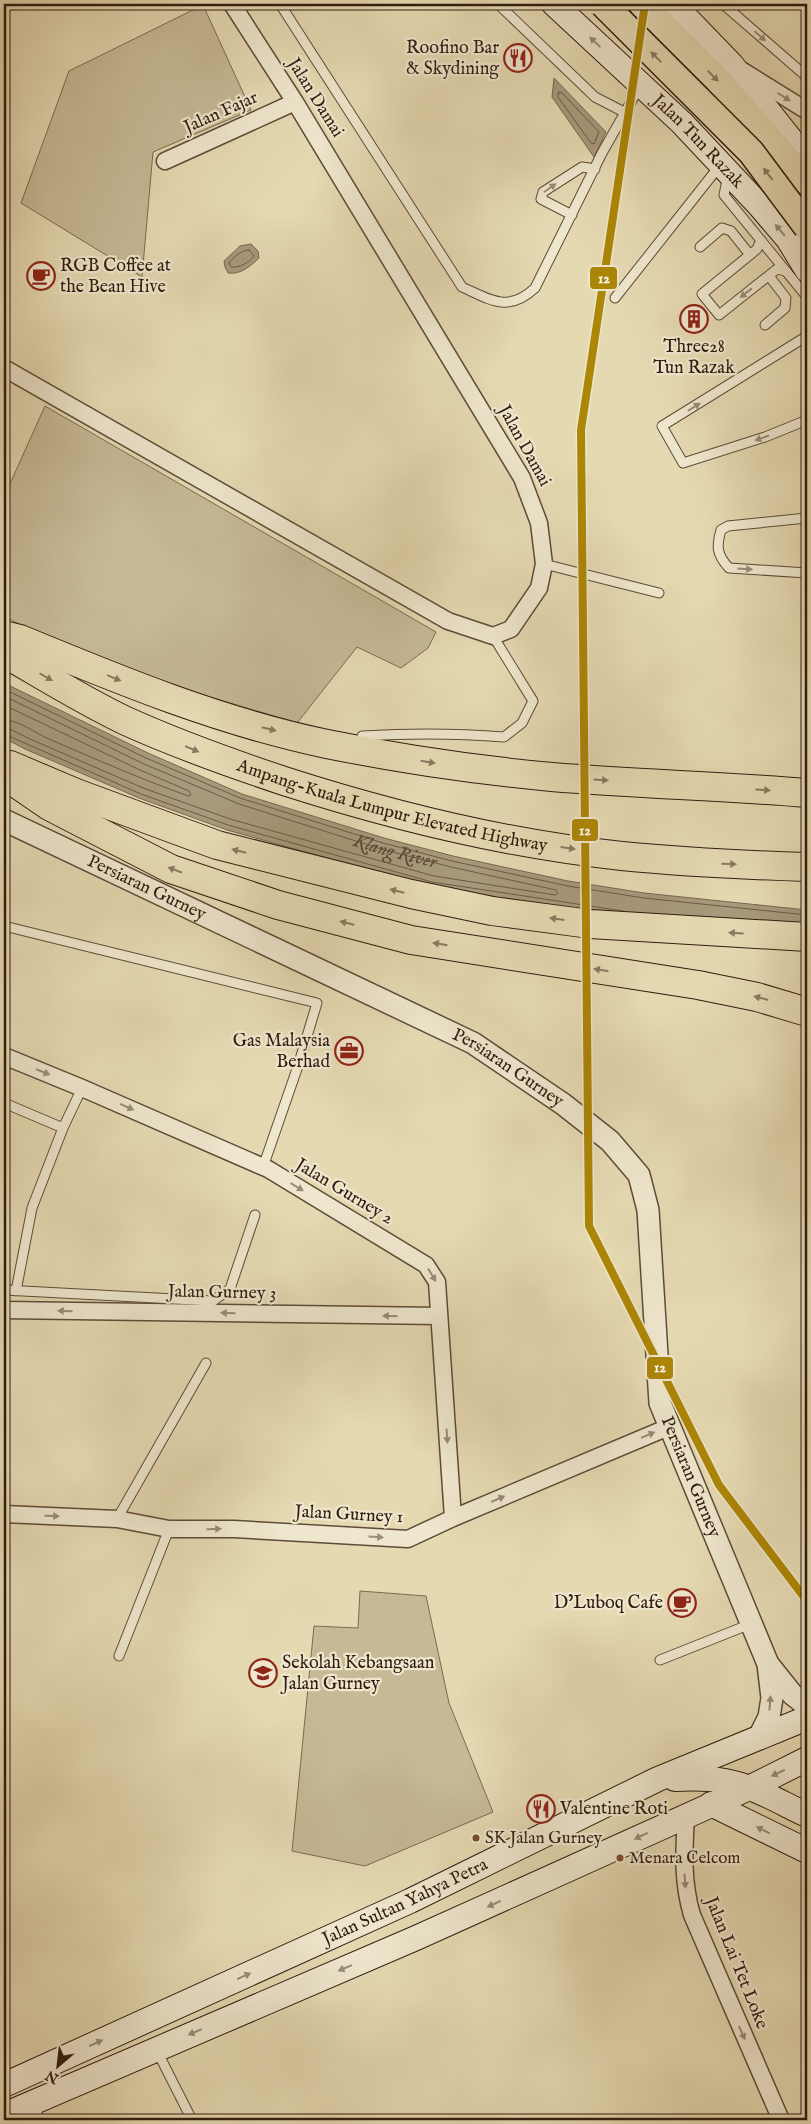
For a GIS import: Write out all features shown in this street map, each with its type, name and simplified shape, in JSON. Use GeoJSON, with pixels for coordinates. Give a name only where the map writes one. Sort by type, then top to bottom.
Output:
{"type":"FeatureCollection","features":[{"type":"Feature","properties":{"kind":"highway"},"geometry":{"type":"LineString","coordinates":[[4,635],[20,639],[121,680],[255,725],[325,743],[432,763],[552,777],[807,793]]}},
{"type":"Feature","properties":{"kind":"highway","name":"Ampang-Kuala Lumpur Elevated Highway"},"geometry":{"type":"LineString","coordinates":[[4,653],[124,720],[210,756],[352,802],[435,824],[527,842],[610,854],[720,864],[807,866]]}},
{"type":"Feature","properties":{"kind":"highway"},"geometry":{"type":"LineString","coordinates":[[4,762],[76,793],[217,845],[411,894],[492,911],[590,924],[807,937]]}},
{"type":"Feature","properties":{"kind":"highway"},"geometry":{"type":"LineString","coordinates":[[4,775],[49,806],[171,868],[278,905],[411,940],[698,985],[757,997],[807,1012]]}},
{"type":"Feature","properties":{"kind":"main road","name":"Jalan Tun Razak"},"geometry":{"type":"LineString","coordinates":[[554,4],[642,83],[759,205],[788,239],[797,271]]}},
{"type":"Feature","properties":{"kind":"main road","name":"Jalan Tun Razak"},"geometry":{"type":"LineString","coordinates":[[603,4],[751,152],[807,228]]}},
{"type":"Feature","properties":{"kind":"main road"},"geometry":{"type":"LineString","coordinates":[[642,4],[716,78],[807,182]]}},
{"type":"Feature","properties":{"kind":"main road"},"geometry":{"type":"LineString","coordinates":[[673,4],[731,64],[807,160]]}},
{"type":"Feature","properties":{"kind":"main road"},"geometry":{"type":"LineString","coordinates":[[759,205],[775,206],[790,202],[807,187]]}},
{"type":"Feature","properties":{"kind":"main road","name":"Jalan Sultan Yahya Petra"},"geometry":{"type":"LineString","coordinates":[[4,2085],[410,1901],[658,1779],[807,1718]]}},
{"type":"Feature","properties":{"kind":"main road","name":"Jalan Sultan Yahya Petra"},"geometry":{"type":"LineString","coordinates":[[4,2115],[36,2111],[156,2049],[416,1938],[749,1788],[807,1759]]}},
{"type":"Feature","properties":{"kind":"main road"},"geometry":{"type":"LineString","coordinates":[[658,1779],[703,1778],[727,1781],[749,1788],[807,1815]]}},
{"type":"Feature","properties":{"kind":"main road"},"geometry":{"type":"LineString","coordinates":[[711,1804],[807,1851]]}},
{"type":"Feature","properties":{"kind":"street","name":"Jalan Damai"},"geometry":{"type":"LineString","coordinates":[[232,4],[295,102],[522,478],[539,523],[544,564],[539,588],[511,629],[493,636]]}},
{"type":"Feature","properties":{"kind":"street"},"geometry":{"type":"LineString","coordinates":[[731,64],[807,111]]}},
{"type":"Feature","properties":{"kind":"street","name":"Jalan Fajar"},"geometry":{"type":"LineString","coordinates":[[164,161],[295,102]]}},
{"type":"Feature","properties":{"kind":"street"},"geometry":{"type":"LineString","coordinates":[[4,368],[448,621],[493,636]]}},
{"type":"Feature","properties":{"kind":"street","name":"Persiaran Gurney"},"geometry":{"type":"LineString","coordinates":[[4,820],[473,1042],[563,1104],[610,1141],[639,1175],[648,1210],[660,1402],[753,1623],[768,1664],[772,1698],[769,1717],[758,1739]]}},
{"type":"Feature","properties":{"kind":"street","name":"Jalan Gurney 2"},"geometry":{"type":"LineString","coordinates":[[4,1056],[263,1167],[426,1265],[437,1282],[453,1518]]}},
{"type":"Feature","properties":{"kind":"street","name":"Jalan Gurney 3"},"geometry":{"type":"LineString","coordinates":[[4,1310],[439,1316]]}},
{"type":"Feature","properties":{"kind":"street","name":"Jalan Gurney 1"},"geometry":{"type":"LineString","coordinates":[[4,1514],[117,1518],[169,1529],[234,1529],[408,1539],[453,1518],[671,1426]]}},
{"type":"Feature","properties":{"kind":"street","name":"Persiaran Gurney"},"geometry":{"type":"LineString","coordinates":[[768,1664],[792,1694],[807,1706]]}},
{"type":"Feature","properties":{"kind":"street","name":"Jalan Lai Tet Loke"},"geometry":{"type":"LineString","coordinates":[[686,1815],[685,1891],[692,1915],[781,2120]]}},
{"type":"Feature","properties":{"kind":"lane"},"geometry":{"type":"LineString","coordinates":[[280,4],[462,287],[503,302],[514,302],[526,296],[535,288],[624,112],[642,83]]}},
{"type":"Feature","properties":{"kind":"lane"},"geometry":{"type":"LineString","coordinates":[[498,4],[595,97],[624,112]]}},
{"type":"Feature","properties":{"kind":"lane"},"geometry":{"type":"LineString","coordinates":[[723,4],[807,77]]}},
{"type":"Feature","properties":{"kind":"lane"},"geometry":{"type":"LineString","coordinates":[[731,11],[738,4]]}},
{"type":"Feature","properties":{"kind":"lane"},"geometry":{"type":"LineString","coordinates":[[572,215],[541,199],[543,192],[582,167],[595,169]]}},
{"type":"Feature","properties":{"kind":"lane"},"geometry":{"type":"LineString","coordinates":[[726,170],[724,195],[761,240],[797,271],[807,297]]}},
{"type":"Feature","properties":{"kind":"lane"},"geometry":{"type":"LineString","coordinates":[[615,298],[726,170]]}},
{"type":"Feature","properties":{"kind":"lane"},"geometry":{"type":"LineString","coordinates":[[700,247],[722,228],[731,231],[750,255]]}},
{"type":"Feature","properties":{"kind":"lane"},"geometry":{"type":"LineString","coordinates":[[761,240],[758,249],[702,294],[719,315],[778,269],[797,271]]}},
{"type":"Feature","properties":{"kind":"lane"},"geometry":{"type":"LineString","coordinates":[[765,325],[786,308],[786,298],[769,276]]}},
{"type":"Feature","properties":{"kind":"lane"},"geometry":{"type":"LineString","coordinates":[[807,336],[662,426],[683,463],[765,437],[807,420]]}},
{"type":"Feature","properties":{"kind":"lane"},"geometry":{"type":"LineString","coordinates":[[807,518],[728,526],[721,530],[718,542],[720,558],[730,568],[807,573]]}},
{"type":"Feature","properties":{"kind":"lane"},"geometry":{"type":"LineString","coordinates":[[544,564],[660,594]]}},
{"type":"Feature","properties":{"kind":"lane"},"geometry":{"type":"LineString","coordinates":[[362,736],[409,733],[504,736],[522,723],[533,701],[493,636]]}},
{"type":"Feature","properties":{"kind":"lane"},"geometry":{"type":"LineString","coordinates":[[4,926],[317,1003],[298,1066],[263,1167]]}},
{"type":"Feature","properties":{"kind":"lane"},"geometry":{"type":"LineString","coordinates":[[16,1291],[32,1208],[63,1128],[82,1088]]}},
{"type":"Feature","properties":{"kind":"lane"},"geometry":{"type":"LineString","coordinates":[[4,1103],[63,1128]]}},
{"type":"Feature","properties":{"kind":"lane"},"geometry":{"type":"LineString","coordinates":[[4,1290],[213,1302],[230,1289],[254,1215]]}},
{"type":"Feature","properties":{"kind":"lane"},"geometry":{"type":"LineString","coordinates":[[117,1518],[206,1363]]}},
{"type":"Feature","properties":{"kind":"lane"},"geometry":{"type":"LineString","coordinates":[[119,1656],[169,1529]]}},
{"type":"Feature","properties":{"kind":"lane"},"geometry":{"type":"LineString","coordinates":[[660,1660],[753,1623]]}},
{"type":"Feature","properties":{"kind":"lane"},"geometry":{"type":"LineString","coordinates":[[156,2049],[192,2120]]}},
{"type":"Feature","properties":{"kind":"shaded area"},"geometry":{"type":"Polygon","coordinates":[[[203,5],[251,110],[153,152],[142,277],[21,203],[69,71],[203,5]]]}},
{"type":"Feature","properties":{"kind":"shaded area"},"geometry":{"type":"Polygon","coordinates":[[[45,406],[436,632],[428,648],[401,668],[357,647],[297,723],[163,683],[28,629],[4,616],[4,497],[45,406]]]}},
{"type":"Feature","properties":{"kind":"shaded area"},"geometry":{"type":"Polygon","coordinates":[[[360,1591],[426,1596],[449,1703],[493,1812],[365,1866],[292,1851],[314,1626],[358,1628],[360,1591]]]}},
{"type":"Feature","properties":{"kind":"water"},"geometry":{"type":"Polygon","coordinates":[[[554,78],[606,132],[594,157],[552,97],[554,78]]]}},
{"type":"Feature","properties":{"kind":"water"},"geometry":{"type":"Polygon","coordinates":[[[251,244],[258,251],[259,258],[249,267],[237,273],[228,273],[224,261],[240,246],[251,244]]]}},
{"type":"Feature","properties":{"kind":"water","name":"Klang River"},"geometry":{"type":"Polygon","coordinates":[[[4,683],[148,753],[242,794],[384,838],[453,856],[568,881],[644,893],[807,910],[807,932],[653,920],[431,887],[227,830],[139,798],[25,749],[4,738],[4,683]]]}},
{"type":"Feature","properties":{"kind":"transit line","name":"12"},"geometry":{"type":"LineString","coordinates":[[645,4],[581,430],[589,1226],[719,1485],[807,1601]]}},
{"type":"Feature","properties":{"kind":"place","name":"Roofino Bar & Skydining"},"geometry":{"type":"Point","coordinates":[518,58]}},
{"type":"Feature","properties":{"kind":"place","name":"RGB Coffee at the Bean Hive"},"geometry":{"type":"Point","coordinates":[41,276]}},
{"type":"Feature","properties":{"kind":"place","name":"Three28 Tun Razak"},"geometry":{"type":"Point","coordinates":[694,319]}},
{"type":"Feature","properties":{"kind":"place","name":"Gas Malaysia Berhad"},"geometry":{"type":"Point","coordinates":[349,1051]}},
{"type":"Feature","properties":{"kind":"place","name":"D’Luboq Cafe"},"geometry":{"type":"Point","coordinates":[682,1603]}},
{"type":"Feature","properties":{"kind":"place","name":"Sekolah Kebangsaan Jalan Gurney"},"geometry":{"type":"Point","coordinates":[263,1673]}},
{"type":"Feature","properties":{"kind":"place","name":"Valentine Roti"},"geometry":{"type":"Point","coordinates":[541,1809]}},
{"type":"Feature","properties":{"kind":"place","name":"SK Jalan Gurney"},"geometry":{"type":"Point","coordinates":[476,1838]}},
{"type":"Feature","properties":{"kind":"place","name":"Menara Celcom"},"geometry":{"type":"Point","coordinates":[620,1858]}}]}
